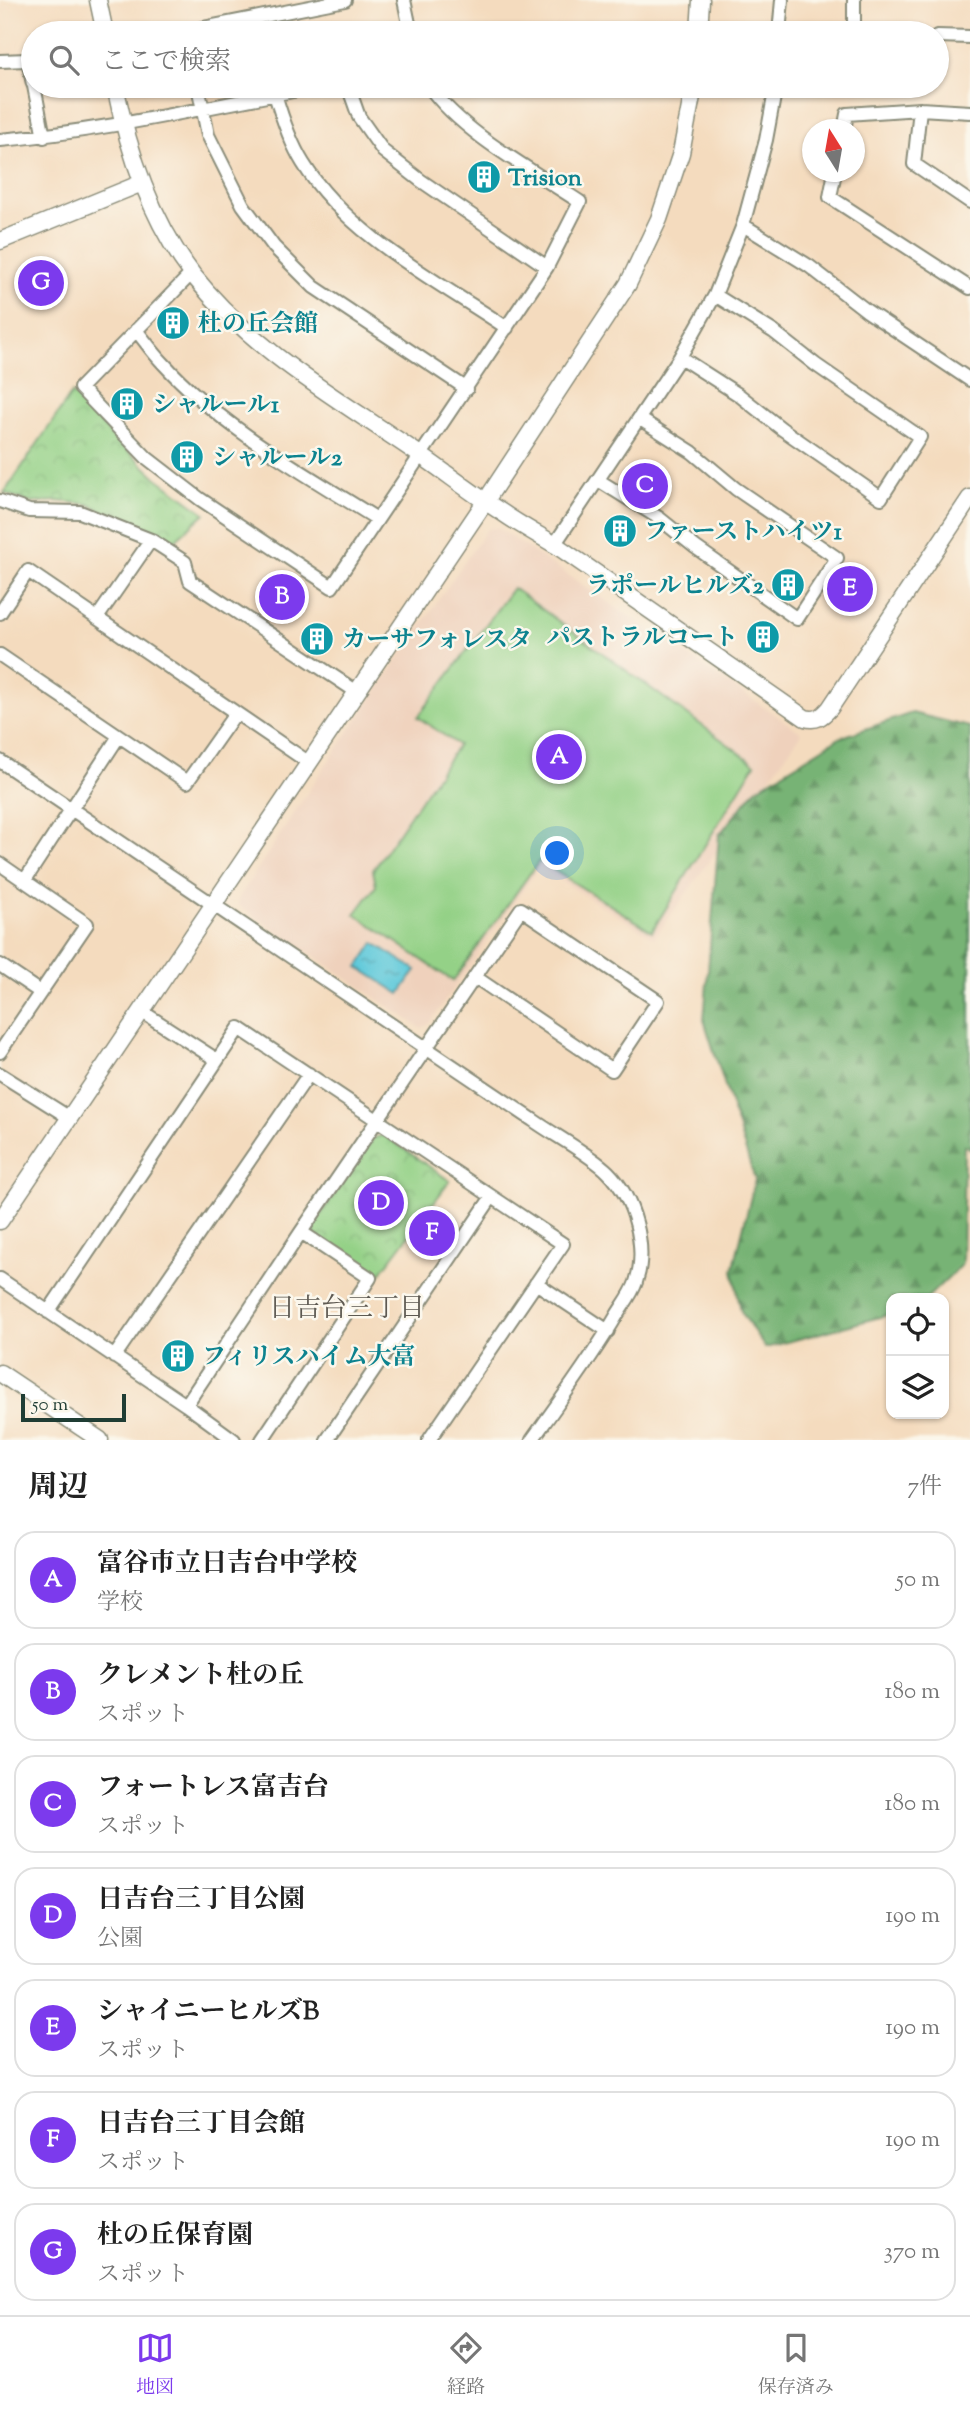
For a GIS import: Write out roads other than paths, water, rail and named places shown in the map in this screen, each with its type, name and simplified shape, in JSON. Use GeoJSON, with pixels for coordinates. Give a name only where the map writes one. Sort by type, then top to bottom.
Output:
{"type":"FeatureCollection","features":[{"type":"Feature","properties":{"kind":"street"},"geometry":{"type":"LineString","coordinates":[[98,0],[102,21]]}},
{"type":"Feature","properties":{"kind":"street"},"geometry":{"type":"LineString","coordinates":[[239,21],[345,0]]}},
{"type":"Feature","properties":{"kind":"street"},"geometry":{"type":"LineString","coordinates":[[404,0],[408,21]]}},
{"type":"Feature","properties":{"kind":"street"},"geometry":{"type":"LineString","coordinates":[[700,21],[701,0]]}},
{"type":"Feature","properties":{"kind":"street"},"geometry":{"type":"LineString","coordinates":[[780,21],[782,0]]}},
{"type":"Feature","properties":{"kind":"street"},"geometry":{"type":"LineString","coordinates":[[854,0],[854,21]]}},
{"type":"Feature","properties":{"kind":"street"},"geometry":{"type":"LineString","coordinates":[[949,36],[970,37]]}},
{"type":"Feature","properties":{"kind":"street"},"geometry":{"type":"LineString","coordinates":[[0,61],[21,60]]}},
{"type":"Feature","properties":{"kind":"street"},"geometry":{"type":"LineString","coordinates":[[37,98],[44,136]]}},
{"type":"Feature","properties":{"kind":"street"},"geometry":{"type":"LineString","coordinates":[[118,98],[142,183],[174,246],[221,308],[257,342],[290,369],[485,502],[554,545],[805,718],[821,718],[830,708],[970,498]]}},
{"type":"Feature","properties":{"kind":"street"},"geometry":{"type":"LineString","coordinates":[[200,98],[208,135],[243,205],[274,247],[314,287],[467,389]]}},
{"type":"Feature","properties":{"kind":"street"},"geometry":{"type":"LineString","coordinates":[[0,140],[123,124],[254,98]]}},
{"type":"Feature","properties":{"kind":"street"},"geometry":{"type":"LineString","coordinates":[[276,98],[284,127],[304,164],[350,219],[386,247],[507,328]]}},
{"type":"Feature","properties":{"kind":"street"},"geometry":{"type":"LineString","coordinates":[[352,98],[359,117],[383,151],[420,180],[547,267]]}},
{"type":"Feature","properties":{"kind":"street"},"geometry":{"type":"LineString","coordinates":[[192,273],[80,388],[147,458],[200,499],[332,587],[547,267],[580,202],[459,120],[438,98]]}},
{"type":"Feature","properties":{"kind":"street"},"geometry":{"type":"LineString","coordinates":[[0,1221],[485,502],[628,284],[659,219],[681,153],[692,98]]}},
{"type":"Feature","properties":{"kind":"street"},"geometry":{"type":"LineString","coordinates":[[554,545],[680,357],[715,295],[743,225],[766,140],[774,98]]}},
{"type":"Feature","properties":{"kind":"street"},"geometry":{"type":"LineString","coordinates":[[846,119],[847,114],[920,109],[970,112]]}},
{"type":"Feature","properties":{"kind":"street"},"geometry":{"type":"LineString","coordinates":[[920,109],[914,164],[970,202]]}},
{"type":"Feature","properties":{"kind":"street"},"geometry":{"type":"LineString","coordinates":[[833,182],[830,197],[970,288]]}},
{"type":"Feature","properties":{"kind":"street"},"geometry":{"type":"LineString","coordinates":[[0,241],[142,183]]}},
{"type":"Feature","properties":{"kind":"street"},"geometry":{"type":"LineString","coordinates":[[743,225],[809,266],[867,311],[968,373]]}},
{"type":"Feature","properties":{"kind":"street"},"geometry":{"type":"LineString","coordinates":[[680,357],[739,395],[782,429],[881,498],[920,437],[816,365],[774,331],[715,295]]}},
{"type":"Feature","properties":{"kind":"street"},"geometry":{"type":"LineString","coordinates":[[136,330],[192,392],[249,436],[377,519]]}},
{"type":"Feature","properties":{"kind":"street"},"geometry":{"type":"LineString","coordinates":[[598,480],[659,518],[797,620],[837,558],[736,489],[692,452],[640,419]]}},
{"type":"Feature","properties":{"kind":"street"},"geometry":{"type":"LineString","coordinates":[[0,501],[29,511],[80,512],[151,540],[185,562],[190,581],[357,692]]}},
{"type":"Feature","properties":{"kind":"street"},"geometry":{"type":"LineString","coordinates":[[97,618],[151,540]]}},
{"type":"Feature","properties":{"kind":"street"},"geometry":{"type":"LineString","coordinates":[[0,613],[28,571],[308,762]]}},
{"type":"Feature","properties":{"kind":"street"},"geometry":{"type":"LineString","coordinates":[[0,654],[187,782],[235,714]]}},
{"type":"Feature","properties":{"kind":"street"},"geometry":{"type":"LineString","coordinates":[[24,880],[119,736]]}},
{"type":"Feature","properties":{"kind":"street"},"geometry":{"type":"LineString","coordinates":[[0,761],[607,1171],[621,1188],[632,1211],[639,1238],[640,1258],[635,1283],[608,1331],[532,1440]]}},
{"type":"Feature","properties":{"kind":"street"},"geometry":{"type":"LineString","coordinates":[[0,864],[87,924],[0,1052]]}},
{"type":"Feature","properties":{"kind":"street"},"geometry":{"type":"LineString","coordinates":[[187,1405],[301,1232],[521,909],[658,1001],[612,1070],[475,977]]}},
{"type":"Feature","properties":{"kind":"street"},"geometry":{"type":"LineString","coordinates":[[0,965],[40,992]]}},
{"type":"Feature","properties":{"kind":"street"},"geometry":{"type":"LineString","coordinates":[[141,1011],[217,1060]]}},
{"type":"Feature","properties":{"kind":"street"},"geometry":{"type":"LineString","coordinates":[[48,1311],[239,1028],[563,1244],[429,1440]]}},
{"type":"Feature","properties":{"kind":"street"},"geometry":{"type":"LineString","coordinates":[[0,1074],[70,1118]]}},
{"type":"Feature","properties":{"kind":"street"},"geometry":{"type":"LineString","coordinates":[[114,1357],[309,1074]]}},
{"type":"Feature","properties":{"kind":"street"},"geometry":{"type":"LineString","coordinates":[[327,1440],[491,1198]]}},
{"type":"Feature","properties":{"kind":"street"},"geometry":{"type":"LineString","coordinates":[[262,1440],[370,1278],[301,1232]]}},
{"type":"Feature","properties":{"kind":"street"},"geometry":{"type":"LineString","coordinates":[[0,1279],[187,1405],[234,1440]]}},
{"type":"Feature","properties":{"kind":"street"},"geometry":{"type":"LineString","coordinates":[[536,1283],[608,1331]]}},
{"type":"Feature","properties":{"kind":"street"},"geometry":{"type":"LineString","coordinates":[[0,1373],[100,1440]]}},
{"type":"Feature","properties":{"kind":"water"},"geometry":{"type":"Polygon","coordinates":[[[374,943],[416,970],[400,994],[358,967],[374,943]]]}},
{"type":"Feature","properties":{"kind":"place","name":"Trision"},"geometry":{"type":"Point","coordinates":[484,177]}},
{"type":"Feature","properties":{"kind":"place","name":"杜の丘保育園"},"geometry":{"type":"Point","coordinates":[41,283]}},
{"type":"Feature","properties":{"kind":"place","name":"杜の丘会館"},"geometry":{"type":"Point","coordinates":[173,323]}},
{"type":"Feature","properties":{"kind":"place","name":"シャルール1"},"geometry":{"type":"Point","coordinates":[127,404]}},
{"type":"Feature","properties":{"kind":"place","name":"シャルール2"},"geometry":{"type":"Point","coordinates":[187,457]}},
{"type":"Feature","properties":{"kind":"place","name":"フォートレス富吉台"},"geometry":{"type":"Point","coordinates":[645,486]}},
{"type":"Feature","properties":{"kind":"place","name":"ファーストハイツ1"},"geometry":{"type":"Point","coordinates":[620,531]}},
{"type":"Feature","properties":{"kind":"place","name":"ラポールヒルズ2"},"geometry":{"type":"Point","coordinates":[788,585]}},
{"type":"Feature","properties":{"kind":"place","name":"シャイニーヒルズB"},"geometry":{"type":"Point","coordinates":[850,589]}},
{"type":"Feature","properties":{"kind":"place","name":"クレメント杜の丘"},"geometry":{"type":"Point","coordinates":[282,597]}},
{"type":"Feature","properties":{"kind":"place","name":"パストラルコート"},"geometry":{"type":"Point","coordinates":[763,637]}},
{"type":"Feature","properties":{"kind":"place","name":"カーサフォレスタ"},"geometry":{"type":"Point","coordinates":[317,639]}},
{"type":"Feature","properties":{"kind":"place","name":"富谷市立日吉台中学校"},"geometry":{"type":"Point","coordinates":[559,757]}},
{"type":"Feature","properties":{"kind":"place","name":"日吉台三丁目公園"},"geometry":{"type":"Point","coordinates":[381,1203]}},
{"type":"Feature","properties":{"kind":"place","name":"日吉台三丁目会館"},"geometry":{"type":"Point","coordinates":[432,1233]}},
{"type":"Feature","properties":{"kind":"place","name":"フィリスハイム大富"},"geometry":{"type":"Point","coordinates":[178,1356]}},
{"type":"Feature","properties":{"kind":"district","name":"日吉台三丁目"},"geometry":{"type":"Point","coordinates":[347,1307]}}]}
